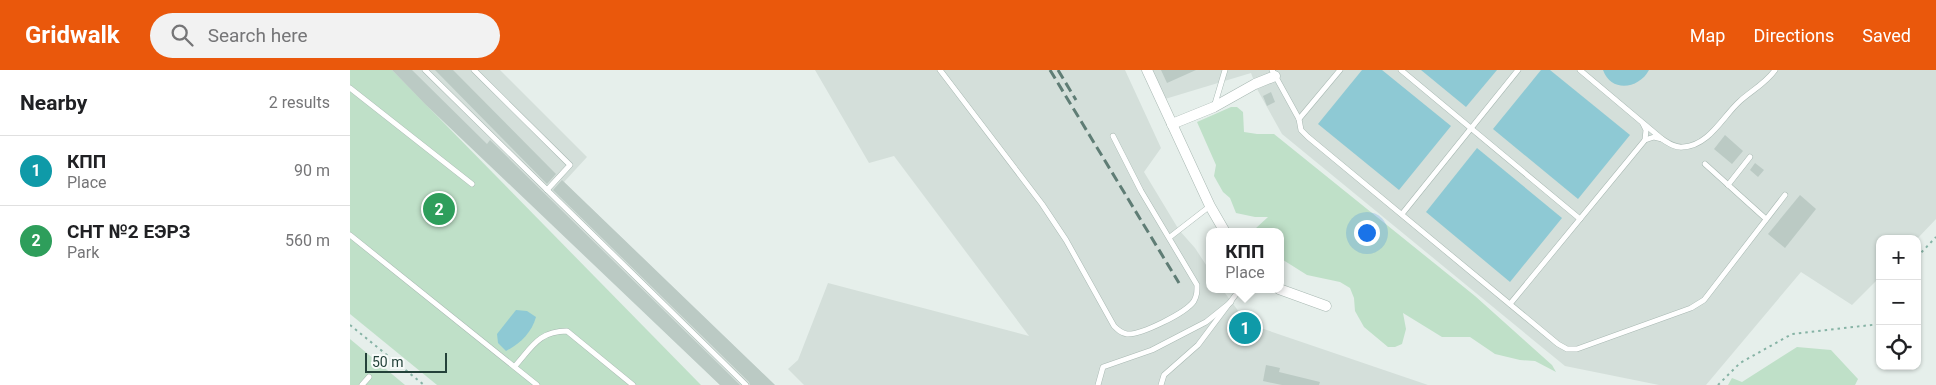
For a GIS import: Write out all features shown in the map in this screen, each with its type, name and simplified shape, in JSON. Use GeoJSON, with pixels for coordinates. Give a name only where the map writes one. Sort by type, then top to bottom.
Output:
{"type":"FeatureCollection","features":[{"type":"Feature","properties":{"kind":"street"},"geometry":{"type":"LineString","coordinates":[[1147,70],[1210,206],[1223,228]]}},
{"type":"Feature","properties":{"kind":"street"},"geometry":{"type":"LineString","coordinates":[[1172,124],[1214,107],[1274,73]]}},
{"type":"Feature","properties":{"kind":"street"},"geometry":{"type":"LineString","coordinates":[[1284,291],[1326,306]]}},
{"type":"Feature","properties":{"kind":"lane"},"geometry":{"type":"LineString","coordinates":[[425,70],[746,385]]}},
{"type":"Feature","properties":{"kind":"lane"},"geometry":{"type":"LineString","coordinates":[[474,70],[570,165],[547,190]]}},
{"type":"Feature","properties":{"kind":"lane"},"geometry":{"type":"LineString","coordinates":[[940,70],[1042,204],[1066,240],[1114,326],[1120,332],[1128,334],[1147,329],[1182,312],[1194,301],[1198,294],[1197,285],[1141,191],[1113,136]]}},
{"type":"Feature","properties":{"kind":"lane"},"geometry":{"type":"LineString","coordinates":[[1214,107],[1225,70]]}},
{"type":"Feature","properties":{"kind":"lane"},"geometry":{"type":"LineString","coordinates":[[1299,120],[1340,70]]}},
{"type":"Feature","properties":{"kind":"lane"},"geometry":{"type":"LineString","coordinates":[[1401,70],[1580,219]]}},
{"type":"Feature","properties":{"kind":"lane"},"geometry":{"type":"LineString","coordinates":[[1402,214],[1518,70]]}},
{"type":"Feature","properties":{"kind":"lane"},"geometry":{"type":"LineString","coordinates":[[1580,70],[1662,139],[1673,146],[1684,148],[1697,143],[1711,134],[1738,103],[1775,70]]}},
{"type":"Feature","properties":{"kind":"lane"},"geometry":{"type":"LineString","coordinates":[[1274,73],[1299,120],[1301,130],[1308,137],[1558,344],[1567,349],[1577,349],[1691,308],[1704,300],[1785,195]]}},
{"type":"Feature","properties":{"kind":"lane"},"geometry":{"type":"LineString","coordinates":[[350,88],[472,184]]}},
{"type":"Feature","properties":{"kind":"lane"},"geometry":{"type":"LineString","coordinates":[[1642,122],[1646,130],[1645,140]]}},
{"type":"Feature","properties":{"kind":"lane"},"geometry":{"type":"LineString","coordinates":[[1510,304],[1645,140],[1654,137],[1662,139]]}},
{"type":"Feature","properties":{"kind":"lane"},"geometry":{"type":"LineString","coordinates":[[1728,185],[1750,157]]}},
{"type":"Feature","properties":{"kind":"lane"},"geometry":{"type":"LineString","coordinates":[[1705,164],[1766,218]]}},
{"type":"Feature","properties":{"kind":"lane"},"geometry":{"type":"LineString","coordinates":[[1170,237],[1210,206]]}},
{"type":"Feature","properties":{"kind":"lane"},"geometry":{"type":"LineString","coordinates":[[350,236],[537,385]]}},
{"type":"Feature","properties":{"kind":"lane"},"geometry":{"type":"LineString","coordinates":[[1161,385],[1164,375],[1198,346],[1237,293]]}},
{"type":"Feature","properties":{"kind":"lane"},"geometry":{"type":"LineString","coordinates":[[1098,385],[1103,367],[1152,350],[1206,322],[1231,302]]}},
{"type":"Feature","properties":{"kind":"lane"},"geometry":{"type":"LineString","coordinates":[[515,366],[540,338],[552,331],[567,330],[633,385]]}},
{"type":"Feature","properties":{"kind":"lane"},"geometry":{"type":"LineString","coordinates":[[362,385],[368,377]]}},
{"type":"Feature","properties":{"kind":"path"},"geometry":{"type":"LineString","coordinates":[[1921,253],[1936,237]]}},
{"type":"Feature","properties":{"kind":"path"},"geometry":{"type":"LineString","coordinates":[[1718,385],[1740,363],[1792,334],[1876,324]]}},
{"type":"Feature","properties":{"kind":"path"},"geometry":{"type":"LineString","coordinates":[[350,325],[424,385]]}},
{"type":"Feature","properties":{"kind":"shaded area"},"geometry":{"type":"Polygon","coordinates":[[[392,70],[500,70],[587,157],[564,182],[775,385],[720,385],[392,70]]]}},
{"type":"Feature","properties":{"kind":"shaded area"},"geometry":{"type":"Polygon","coordinates":[[[815,70],[1125,70],[1161,148],[1144,172],[1179,230],[1195,248],[1206,265],[1206,293],[1225,293],[1242,316],[1245,315],[1249,324],[1428,385],[804,385],[788,369],[798,360],[828,283],[1029,336],[894,156],[869,163],[815,70]]]}},
{"type":"Feature","properties":{"kind":"shaded area"},"geometry":{"type":"Polygon","coordinates":[[[1152,70],[1936,70],[1936,219],[1921,235],[1876,235],[1876,281],[1852,305],[1801,272],[1706,385],[1659,385],[1565,366],[1282,134],[1257,89],[1251,73],[1165,99],[1152,70]]]}},
{"type":"Feature","properties":{"kind":"green space"},"geometry":{"type":"Polygon","coordinates":[[[350,70],[392,70],[701,385],[437,385],[350,314],[350,70]]]}},
{"type":"Feature","properties":{"kind":"green space"},"geometry":{"type":"Polygon","coordinates":[[[1231,107],[1237,107],[1243,112],[1244,132],[1274,134],[1475,296],[1552,365],[1556,372],[1535,361],[1520,360],[1495,354],[1470,337],[1442,337],[1403,313],[1406,329],[1402,344],[1388,347],[1364,327],[1355,311],[1354,298],[1350,288],[1340,282],[1307,275],[1284,261],[1284,228],[1256,228],[1268,217],[1255,217],[1236,213],[1230,198],[1223,192],[1214,176],[1216,165],[1197,122],[1231,107]]]}},
{"type":"Feature","properties":{"kind":"green space"},"geometry":{"type":"Polygon","coordinates":[[[350,339],[405,385],[350,385],[350,339]]]}},
{"type":"Feature","properties":{"kind":"green space"},"geometry":{"type":"Polygon","coordinates":[[[1797,347],[1831,350],[1858,379],[1855,385],[1728,385],[1732,378],[1742,382],[1797,347]]]}},
{"type":"Feature","properties":{"kind":"water"},"geometry":{"type":"Polygon","coordinates":[[[1362,70],[1382,70],[1451,126],[1399,190],[1318,124],[1362,70]]]}},
{"type":"Feature","properties":{"kind":"water"},"geometry":{"type":"Polygon","coordinates":[[[1421,70],[1497,70],[1466,107],[1421,70]]]}},
{"type":"Feature","properties":{"kind":"water"},"geometry":{"type":"Polygon","coordinates":[[[1541,70],[1550,70],[1630,135],[1578,199],[1493,129],[1541,70]]]}},
{"type":"Feature","properties":{"kind":"water"},"geometry":{"type":"Polygon","coordinates":[[[1603,70],[1649,70],[1639,81],[1625,86],[1612,82],[1603,70]]]}},
{"type":"Feature","properties":{"kind":"water"},"geometry":{"type":"Polygon","coordinates":[[[1477,148],[1562,218],[1510,282],[1426,212],[1477,148]]]}},
{"type":"Feature","properties":{"kind":"water"},"geometry":{"type":"Polygon","coordinates":[[[516,310],[527,311],[536,317],[532,328],[525,337],[506,351],[498,343],[497,334],[516,310]]]}},
{"type":"Feature","properties":{"kind":"building"},"geometry":{"type":"Polygon","coordinates":[[[392,70],[412,70],[487,144],[490,140],[740,385],[720,385],[425,104],[392,70]]]}},
{"type":"Feature","properties":{"kind":"building"},"geometry":{"type":"Polygon","coordinates":[[[435,70],[453,70],[556,174],[547,184],[435,70]]]}},
{"type":"Feature","properties":{"kind":"building"},"geometry":{"type":"Polygon","coordinates":[[[1161,70],[1196,70],[1167,83],[1161,70]]]}},
{"type":"Feature","properties":{"kind":"building"},"geometry":{"type":"Polygon","coordinates":[[[1271,92],[1275,102],[1267,106],[1263,96],[1271,92]]]}},
{"type":"Feature","properties":{"kind":"building"},"geometry":{"type":"Polygon","coordinates":[[[1725,135],[1743,151],[1732,164],[1714,149],[1725,135]]]}},
{"type":"Feature","properties":{"kind":"building"},"geometry":{"type":"Polygon","coordinates":[[[1755,163],[1764,170],[1758,177],[1750,170],[1755,163]]]}},
{"type":"Feature","properties":{"kind":"building"},"geometry":{"type":"Polygon","coordinates":[[[562,180],[775,385],[750,385],[553,190],[562,180]]]}},
{"type":"Feature","properties":{"kind":"building"},"geometry":{"type":"Polygon","coordinates":[[[1800,195],[1816,209],[1785,248],[1768,234],[1800,195]]]}},
{"type":"Feature","properties":{"kind":"building"},"geometry":{"type":"Polygon","coordinates":[[[1245,315],[1252,331],[1244,335],[1236,319],[1245,315]]]}},
{"type":"Feature","properties":{"kind":"building"},"geometry":{"type":"Polygon","coordinates":[[[1266,365],[1280,368],[1279,372],[1320,382],[1319,385],[1282,385],[1263,381],[1266,365]]]}},
{"type":"Feature","properties":{"kind":"railway"},"geometry":{"type":"LineString","coordinates":[[1050,70],[1179,283]]}},
{"type":"Feature","properties":{"kind":"railway"},"geometry":{"type":"LineString","coordinates":[[1058,70],[1076,100]]}},
{"type":"Feature","properties":{"kind":"place","name":"СНТ №2 ЕЭРЗ"},"geometry":{"type":"Point","coordinates":[439,209]}},
{"type":"Feature","properties":{"kind":"place","name":"КПП"},"geometry":{"type":"Point","coordinates":[1245,328]}}]}
